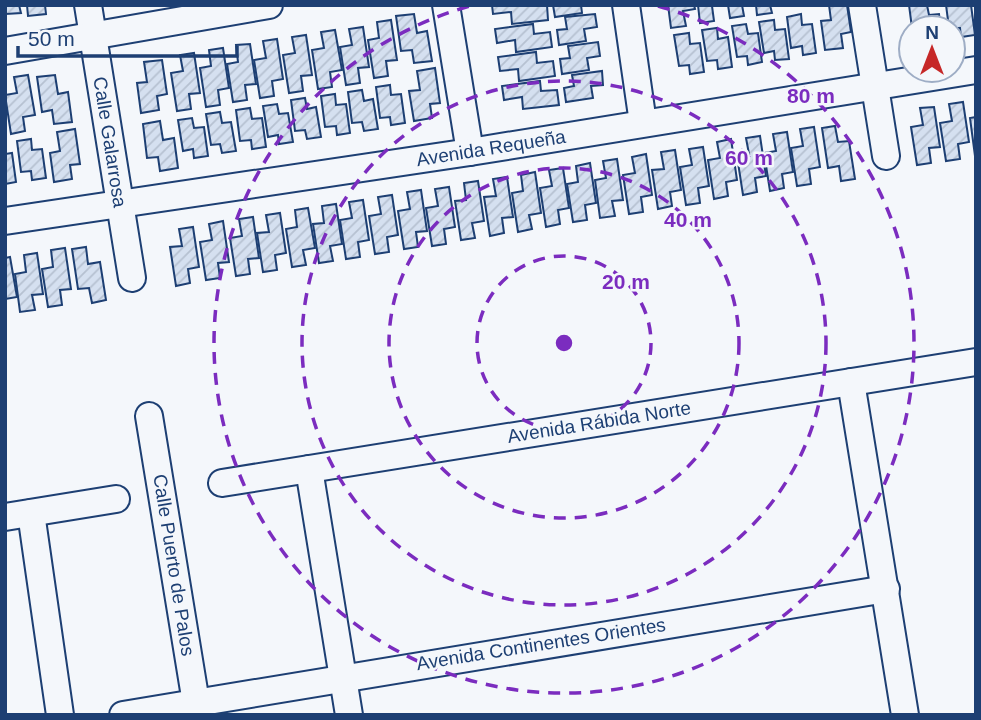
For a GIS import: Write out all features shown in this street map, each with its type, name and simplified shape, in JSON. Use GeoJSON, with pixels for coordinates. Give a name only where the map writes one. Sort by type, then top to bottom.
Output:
{"type":"FeatureCollection","features":[{"type":"Feature","properties":{"kind":"street","name":"Calle Galarrosa"},"geometry":{"type":"LineString","coordinates":[[88,5],[132,278]]}},
{"type":"Feature","properties":{"kind":"street"},"geometry":{"type":"LineString","coordinates":[[5,51],[269,5]]}},
{"type":"Feature","properties":{"kind":"street"},"geometry":{"type":"LineString","coordinates":[[446,5],[470,152]]}},
{"type":"Feature","properties":{"kind":"street"},"geometry":{"type":"LineString","coordinates":[[626,5],[643,123]]}},
{"type":"Feature","properties":{"kind":"street"},"geometry":{"type":"LineString","coordinates":[[862,5],[886,156]]}},
{"type":"Feature","properties":{"kind":"street","name":"Avenida Requeña"},"geometry":{"type":"LineString","coordinates":[[5,221],[470,152],[976,70]]}},
{"type":"Feature","properties":{"kind":"street","name":"Avenida Rábida Norte"},"geometry":{"type":"LineString","coordinates":[[222,483],[976,362]]}},
{"type":"Feature","properties":{"kind":"street"},"geometry":{"type":"LineString","coordinates":[[851,382],[905,715]]}},
{"type":"Feature","properties":{"kind":"street","name":"Calle Puerto de Palos"},"geometry":{"type":"LineString","coordinates":[[149,416],[197,709]]}},
{"type":"Feature","properties":{"kind":"street"},"geometry":{"type":"LineString","coordinates":[[309,469],[349,715]]}},
{"type":"Feature","properties":{"kind":"street"},"geometry":{"type":"LineString","coordinates":[[5,517],[116,499]]}},
{"type":"Feature","properties":{"kind":"street"},"geometry":{"type":"LineString","coordinates":[[31,513],[60,715]]}},
{"type":"Feature","properties":{"kind":"street","name":"Avenida Continentes Orientes"},"geometry":{"type":"LineString","coordinates":[[122,715],[197,709],[343,676],[886,589]]}},
{"type":"Feature","properties":{"kind":"building"},"geometry":{"type":"Polygon","coordinates":[[[5,5],[19,5],[21,13],[6,14],[5,5]]]}},
{"type":"Feature","properties":{"kind":"building"},"geometry":{"type":"Polygon","coordinates":[[[27,5],[45,5],[46,14],[28,16],[27,5]]]}},
{"type":"Feature","properties":{"kind":"building"},"geometry":{"type":"Polygon","coordinates":[[[492,5],[547,5],[548,20],[512,24],[511,12],[493,14],[492,5]]]}},
{"type":"Feature","properties":{"kind":"building"},"geometry":{"type":"Polygon","coordinates":[[[553,5],[581,5],[582,13],[555,17],[553,5]]]}},
{"type":"Feature","properties":{"kind":"building"},"geometry":{"type":"Polygon","coordinates":[[[668,5],[694,5],[695,9],[683,11],[686,26],[671,28],[668,5]]]}},
{"type":"Feature","properties":{"kind":"building"},"geometry":{"type":"Polygon","coordinates":[[[698,5],[718,5],[712,6],[714,21],[700,23],[698,5]]]}},
{"type":"Feature","properties":{"kind":"building"},"geometry":{"type":"Polygon","coordinates":[[[728,5],[742,5],[744,16],[730,18],[728,5]]]}},
{"type":"Feature","properties":{"kind":"building"},"geometry":{"type":"Polygon","coordinates":[[[756,5],[770,5],[772,13],[757,15],[756,5]]]}},
{"type":"Feature","properties":{"kind":"building"},"geometry":{"type":"Polygon","coordinates":[[[829,5],[847,5],[851,32],[841,34],[843,48],[825,50],[821,21],[831,20],[829,5]]]}},
{"type":"Feature","properties":{"kind":"building"},"geometry":{"type":"Polygon","coordinates":[[[909,5],[927,5],[929,14],[910,14],[909,5]]]}},
{"type":"Feature","properties":{"kind":"building"},"geometry":{"type":"Polygon","coordinates":[[[946,5],[971,5],[975,35],[967,36],[967,14],[947,14],[946,5]]]}},
{"type":"Feature","properties":{"kind":"building"},"geometry":{"type":"Polygon","coordinates":[[[414,14],[417,33],[427,31],[432,61],[414,63],[412,50],[401,51],[396,16],[414,14]]]}},
{"type":"Feature","properties":{"kind":"building"},"geometry":{"type":"Polygon","coordinates":[[[595,14],[597,27],[584,29],[586,41],[559,45],[557,30],[567,29],[565,17],[595,14]]]}},
{"type":"Feature","properties":{"kind":"building"},"geometry":{"type":"Polygon","coordinates":[[[801,14],[802,25],[812,24],[816,53],[803,55],[802,46],[791,48],[787,17],[801,14]]]}},
{"type":"Feature","properties":{"kind":"building"},"geometry":{"type":"Polygon","coordinates":[[[391,20],[397,60],[386,61],[388,76],[374,78],[368,40],[379,38],[377,22],[391,20]]]}},
{"type":"Feature","properties":{"kind":"building"},"geometry":{"type":"Polygon","coordinates":[[[774,20],[775,30],[785,29],[789,59],[775,60],[774,51],[764,53],[759,22],[774,20]]]}},
{"type":"Feature","properties":{"kind":"building"},"geometry":{"type":"Polygon","coordinates":[[[533,24],[534,34],[550,32],[552,47],[516,52],[515,40],[497,43],[495,29],[533,24]]]}},
{"type":"Feature","properties":{"kind":"building"},"geometry":{"type":"Polygon","coordinates":[[[746,24],[748,34],[758,33],[762,62],[748,65],[747,56],[737,57],[732,26],[746,24]]]}},
{"type":"Feature","properties":{"kind":"building"},"geometry":{"type":"Polygon","coordinates":[[[363,27],[369,67],[358,68],[360,83],[346,85],[340,47],[352,45],[349,29],[363,27]]]}},
{"type":"Feature","properties":{"kind":"building"},"geometry":{"type":"Polygon","coordinates":[[[717,28],[718,39],[728,37],[732,67],[718,69],[717,60],[707,61],[702,30],[717,28]]]}},
{"type":"Feature","properties":{"kind":"building"},"geometry":{"type":"Polygon","coordinates":[[[335,30],[342,70],[330,72],[332,87],[318,89],[312,50],[324,48],[321,32],[335,30]]]}},
{"type":"Feature","properties":{"kind":"building"},"geometry":{"type":"Polygon","coordinates":[[[689,33],[690,44],[700,43],[704,72],[690,74],[689,65],[679,66],[674,35],[689,33]]]}},
{"type":"Feature","properties":{"kind":"building"},"geometry":{"type":"Polygon","coordinates":[[[306,35],[312,75],[301,76],[303,91],[289,93],[283,55],[295,53],[292,37],[306,35]]]}},
{"type":"Feature","properties":{"kind":"building"},"geometry":{"type":"Polygon","coordinates":[[[277,39],[283,79],[272,81],[274,96],[260,98],[254,60],[266,58],[263,41],[277,39]]]}},
{"type":"Feature","properties":{"kind":"building"},"geometry":{"type":"Polygon","coordinates":[[[598,42],[600,56],[587,58],[589,70],[562,74],[560,59],[570,58],[568,46],[598,42]]]}},
{"type":"Feature","properties":{"kind":"building"},"geometry":{"type":"Polygon","coordinates":[[[250,44],[256,84],[245,85],[247,100],[233,102],[227,64],[238,62],[236,45],[250,44]]]}},
{"type":"Feature","properties":{"kind":"building"},"geometry":{"type":"Polygon","coordinates":[[[223,48],[229,88],[218,90],[220,105],[206,107],[200,68],[211,66],[209,50],[223,48]]]}},
{"type":"Feature","properties":{"kind":"building"},"geometry":{"type":"Polygon","coordinates":[[[536,52],[537,63],[553,61],[555,76],[519,81],[518,69],[500,71],[498,57],[536,52]]]}},
{"type":"Feature","properties":{"kind":"building"},"geometry":{"type":"Polygon","coordinates":[[[194,53],[200,93],[189,94],[191,109],[177,111],[171,73],[183,71],[180,55],[194,53]]]}},
{"type":"Feature","properties":{"kind":"building"},"geometry":{"type":"Polygon","coordinates":[[[162,60],[167,94],[157,96],[159,110],[141,113],[137,83],[147,82],[144,62],[162,60]]]}},
{"type":"Feature","properties":{"kind":"building"},"geometry":{"type":"Polygon","coordinates":[[[435,68],[440,103],[430,104],[432,118],[414,121],[409,91],[420,90],[417,71],[435,68]]]}},
{"type":"Feature","properties":{"kind":"building"},"geometry":{"type":"Polygon","coordinates":[[[602,71],[603,85],[591,86],[593,98],[566,102],[564,88],[574,86],[572,75],[602,71]]]}},
{"type":"Feature","properties":{"kind":"building"},"geometry":{"type":"Polygon","coordinates":[[[28,75],[35,115],[23,117],[25,131],[11,134],[5,95],[17,93],[14,77],[28,75]]]}},
{"type":"Feature","properties":{"kind":"building"},"geometry":{"type":"Polygon","coordinates":[[[55,75],[58,94],[68,92],[72,122],[54,124],[52,110],[42,112],[37,77],[55,75]]]}},
{"type":"Feature","properties":{"kind":"building"},"geometry":{"type":"Polygon","coordinates":[[[540,81],[541,91],[557,90],[559,105],[523,109],[522,97],[504,100],[502,86],[540,81]]]}},
{"type":"Feature","properties":{"kind":"building"},"geometry":{"type":"Polygon","coordinates":[[[390,85],[391,95],[401,94],[405,123],[391,125],[390,117],[380,118],[376,87],[390,85]]]}},
{"type":"Feature","properties":{"kind":"building"},"geometry":{"type":"Polygon","coordinates":[[[362,90],[364,101],[373,99],[378,129],[364,131],[362,122],[352,123],[348,92],[362,90]]]}},
{"type":"Feature","properties":{"kind":"building"},"geometry":{"type":"Polygon","coordinates":[[[335,94],[336,105],[346,104],[350,133],[337,135],[336,126],[325,127],[321,96],[335,94]]]}},
{"type":"Feature","properties":{"kind":"building"},"geometry":{"type":"Polygon","coordinates":[[[305,98],[307,109],[316,107],[321,137],[307,139],[305,130],[295,131],[291,100],[305,98]]]}},
{"type":"Feature","properties":{"kind":"building"},"geometry":{"type":"Polygon","coordinates":[[[963,102],[969,142],[958,144],[960,159],[946,161],[940,123],[952,121],[949,104],[963,102]]]}},
{"type":"Feature","properties":{"kind":"building"},"geometry":{"type":"Polygon","coordinates":[[[277,104],[279,114],[288,113],[293,142],[279,144],[278,135],[268,137],[263,106],[277,104]]]}},
{"type":"Feature","properties":{"kind":"building"},"geometry":{"type":"Polygon","coordinates":[[[934,107],[940,147],[929,148],[931,163],[917,165],[911,127],[923,125],[920,108],[934,107]]]}},
{"type":"Feature","properties":{"kind":"building"},"geometry":{"type":"Polygon","coordinates":[[[250,108],[252,119],[262,118],[266,147],[252,149],[251,140],[240,141],[236,110],[250,108]]]}},
{"type":"Feature","properties":{"kind":"building"},"geometry":{"type":"Polygon","coordinates":[[[220,112],[222,123],[231,122],[236,151],[222,153],[220,144],[211,145],[206,114],[220,112]]]}},
{"type":"Feature","properties":{"kind":"building"},"geometry":{"type":"Polygon","coordinates":[[[976,117],[976,156],[975,156],[970,118],[976,117]]]}},
{"type":"Feature","properties":{"kind":"building"},"geometry":{"type":"Polygon","coordinates":[[[192,118],[194,128],[204,127],[208,156],[194,158],[193,149],[183,151],[178,120],[192,118]]]}},
{"type":"Feature","properties":{"kind":"building"},"geometry":{"type":"Polygon","coordinates":[[[160,121],[163,140],[174,138],[178,168],[160,171],[158,157],[147,158],[143,124],[160,121]]]}},
{"type":"Feature","properties":{"kind":"building"},"geometry":{"type":"Polygon","coordinates":[[[835,126],[838,142],[849,141],[855,179],[841,181],[839,166],[828,168],[822,128],[835,126]]]}},
{"type":"Feature","properties":{"kind":"building"},"geometry":{"type":"Polygon","coordinates":[[[814,127],[820,167],[809,169],[811,184],[797,186],[791,148],[803,146],[800,129],[814,127]]]}},
{"type":"Feature","properties":{"kind":"building"},"geometry":{"type":"Polygon","coordinates":[[[75,129],[80,164],[70,165],[72,179],[54,182],[50,153],[60,151],[57,132],[75,129]]]}},
{"type":"Feature","properties":{"kind":"building"},"geometry":{"type":"Polygon","coordinates":[[[787,132],[793,172],[782,174],[784,188],[770,191],[764,153],[776,151],[773,134],[787,132]]]}},
{"type":"Feature","properties":{"kind":"building"},"geometry":{"type":"Polygon","coordinates":[[[760,136],[766,176],[755,178],[757,192],[743,195],[737,156],[749,154],[746,138],[760,136]]]}},
{"type":"Feature","properties":{"kind":"building"},"geometry":{"type":"Polygon","coordinates":[[[31,139],[32,150],[42,149],[46,178],[32,180],[31,171],[21,172],[17,141],[31,139]]]}},
{"type":"Feature","properties":{"kind":"building"},"geometry":{"type":"Polygon","coordinates":[[[731,139],[737,180],[726,182],[728,196],[714,199],[708,160],[720,158],[717,142],[731,139]]]}},
{"type":"Feature","properties":{"kind":"building"},"geometry":{"type":"Polygon","coordinates":[[[703,147],[709,186],[698,188],[700,203],[686,205],[680,167],[692,165],[689,149],[703,147]]]}},
{"type":"Feature","properties":{"kind":"building"},"geometry":{"type":"Polygon","coordinates":[[[675,150],[681,190],[670,192],[672,206],[658,209],[652,170],[664,169],[661,152],[675,150]]]}},
{"type":"Feature","properties":{"kind":"building"},"geometry":{"type":"Polygon","coordinates":[[[12,153],[16,182],[5,184],[5,154],[12,153]]]}},
{"type":"Feature","properties":{"kind":"building"},"geometry":{"type":"Polygon","coordinates":[[[646,154],[652,195],[641,197],[643,212],[629,214],[623,175],[635,173],[632,157],[646,154]]]}},
{"type":"Feature","properties":{"kind":"building"},"geometry":{"type":"Polygon","coordinates":[[[617,159],[623,200],[612,201],[615,216],[600,218],[595,180],[606,178],[603,161],[617,159]]]}},
{"type":"Feature","properties":{"kind":"building"},"geometry":{"type":"Polygon","coordinates":[[[590,163],[596,203],[585,205],[587,220],[573,222],[567,184],[578,182],[576,166],[590,163]]]}},
{"type":"Feature","properties":{"kind":"building"},"geometry":{"type":"Polygon","coordinates":[[[563,168],[569,208],[558,210],[560,224],[546,227],[540,188],[552,186],[549,170],[563,168]]]}},
{"type":"Feature","properties":{"kind":"building"},"geometry":{"type":"Polygon","coordinates":[[[535,172],[541,213],[529,215],[532,229],[518,232],[512,193],[523,191],[521,175],[535,172]]]}},
{"type":"Feature","properties":{"kind":"building"},"geometry":{"type":"Polygon","coordinates":[[[507,177],[513,217],[502,218],[504,233],[490,236],[484,197],[496,196],[493,179],[507,177]]]}},
{"type":"Feature","properties":{"kind":"building"},"geometry":{"type":"Polygon","coordinates":[[[478,181],[484,221],[472,223],[475,238],[461,240],[455,201],[466,200],[464,183],[478,181]]]}},
{"type":"Feature","properties":{"kind":"building"},"geometry":{"type":"Polygon","coordinates":[[[449,187],[455,227],[444,229],[446,244],[432,246],[426,208],[438,206],[435,189],[449,187]]]}},
{"type":"Feature","properties":{"kind":"building"},"geometry":{"type":"Polygon","coordinates":[[[421,190],[427,231],[416,232],[418,247],[404,249],[398,211],[410,209],[407,192],[421,190]]]}},
{"type":"Feature","properties":{"kind":"building"},"geometry":{"type":"Polygon","coordinates":[[[392,195],[398,235],[387,237],[389,252],[375,254],[369,216],[381,214],[378,197],[392,195]]]}},
{"type":"Feature","properties":{"kind":"building"},"geometry":{"type":"Polygon","coordinates":[[[363,200],[369,240],[358,242],[360,257],[346,259],[340,220],[352,218],[349,202],[363,200]]]}},
{"type":"Feature","properties":{"kind":"building"},"geometry":{"type":"Polygon","coordinates":[[[336,204],[342,244],[330,246],[333,261],[319,263],[313,224],[324,223],[322,206],[336,204]]]}},
{"type":"Feature","properties":{"kind":"building"},"geometry":{"type":"Polygon","coordinates":[[[308,208],[315,248],[303,250],[306,265],[292,267],[286,229],[297,227],[295,210],[308,208]]]}},
{"type":"Feature","properties":{"kind":"building"},"geometry":{"type":"Polygon","coordinates":[[[280,213],[286,253],[275,255],[277,270],[263,272],[257,233],[269,232],[266,215],[280,213]]]}},
{"type":"Feature","properties":{"kind":"building"},"geometry":{"type":"Polygon","coordinates":[[[253,217],[259,258],[248,259],[250,274],[236,276],[230,238],[242,236],[239,219],[253,217]]]}},
{"type":"Feature","properties":{"kind":"building"},"geometry":{"type":"Polygon","coordinates":[[[223,221],[229,262],[218,263],[220,278],[206,280],[200,242],[212,240],[209,224],[223,221]]]}},
{"type":"Feature","properties":{"kind":"building"},"geometry":{"type":"Polygon","coordinates":[[[193,227],[199,267],[188,269],[190,283],[176,286],[170,247],[182,246],[179,229],[193,227]]]}},
{"type":"Feature","properties":{"kind":"building"},"geometry":{"type":"Polygon","coordinates":[[[86,247],[88,264],[100,262],[106,300],[92,303],[89,288],[78,289],[72,249],[86,247]]]}},
{"type":"Feature","properties":{"kind":"building"},"geometry":{"type":"Polygon","coordinates":[[[65,248],[71,289],[60,290],[62,305],[48,307],[42,269],[53,267],[51,250],[65,248]]]}},
{"type":"Feature","properties":{"kind":"building"},"geometry":{"type":"Polygon","coordinates":[[[37,253],[43,294],[32,295],[35,310],[20,312],[15,274],[26,272],[24,255],[37,253]]]}},
{"type":"Feature","properties":{"kind":"building"},"geometry":{"type":"Polygon","coordinates":[[[10,257],[17,297],[5,299],[5,258],[10,257]]]}}]}
